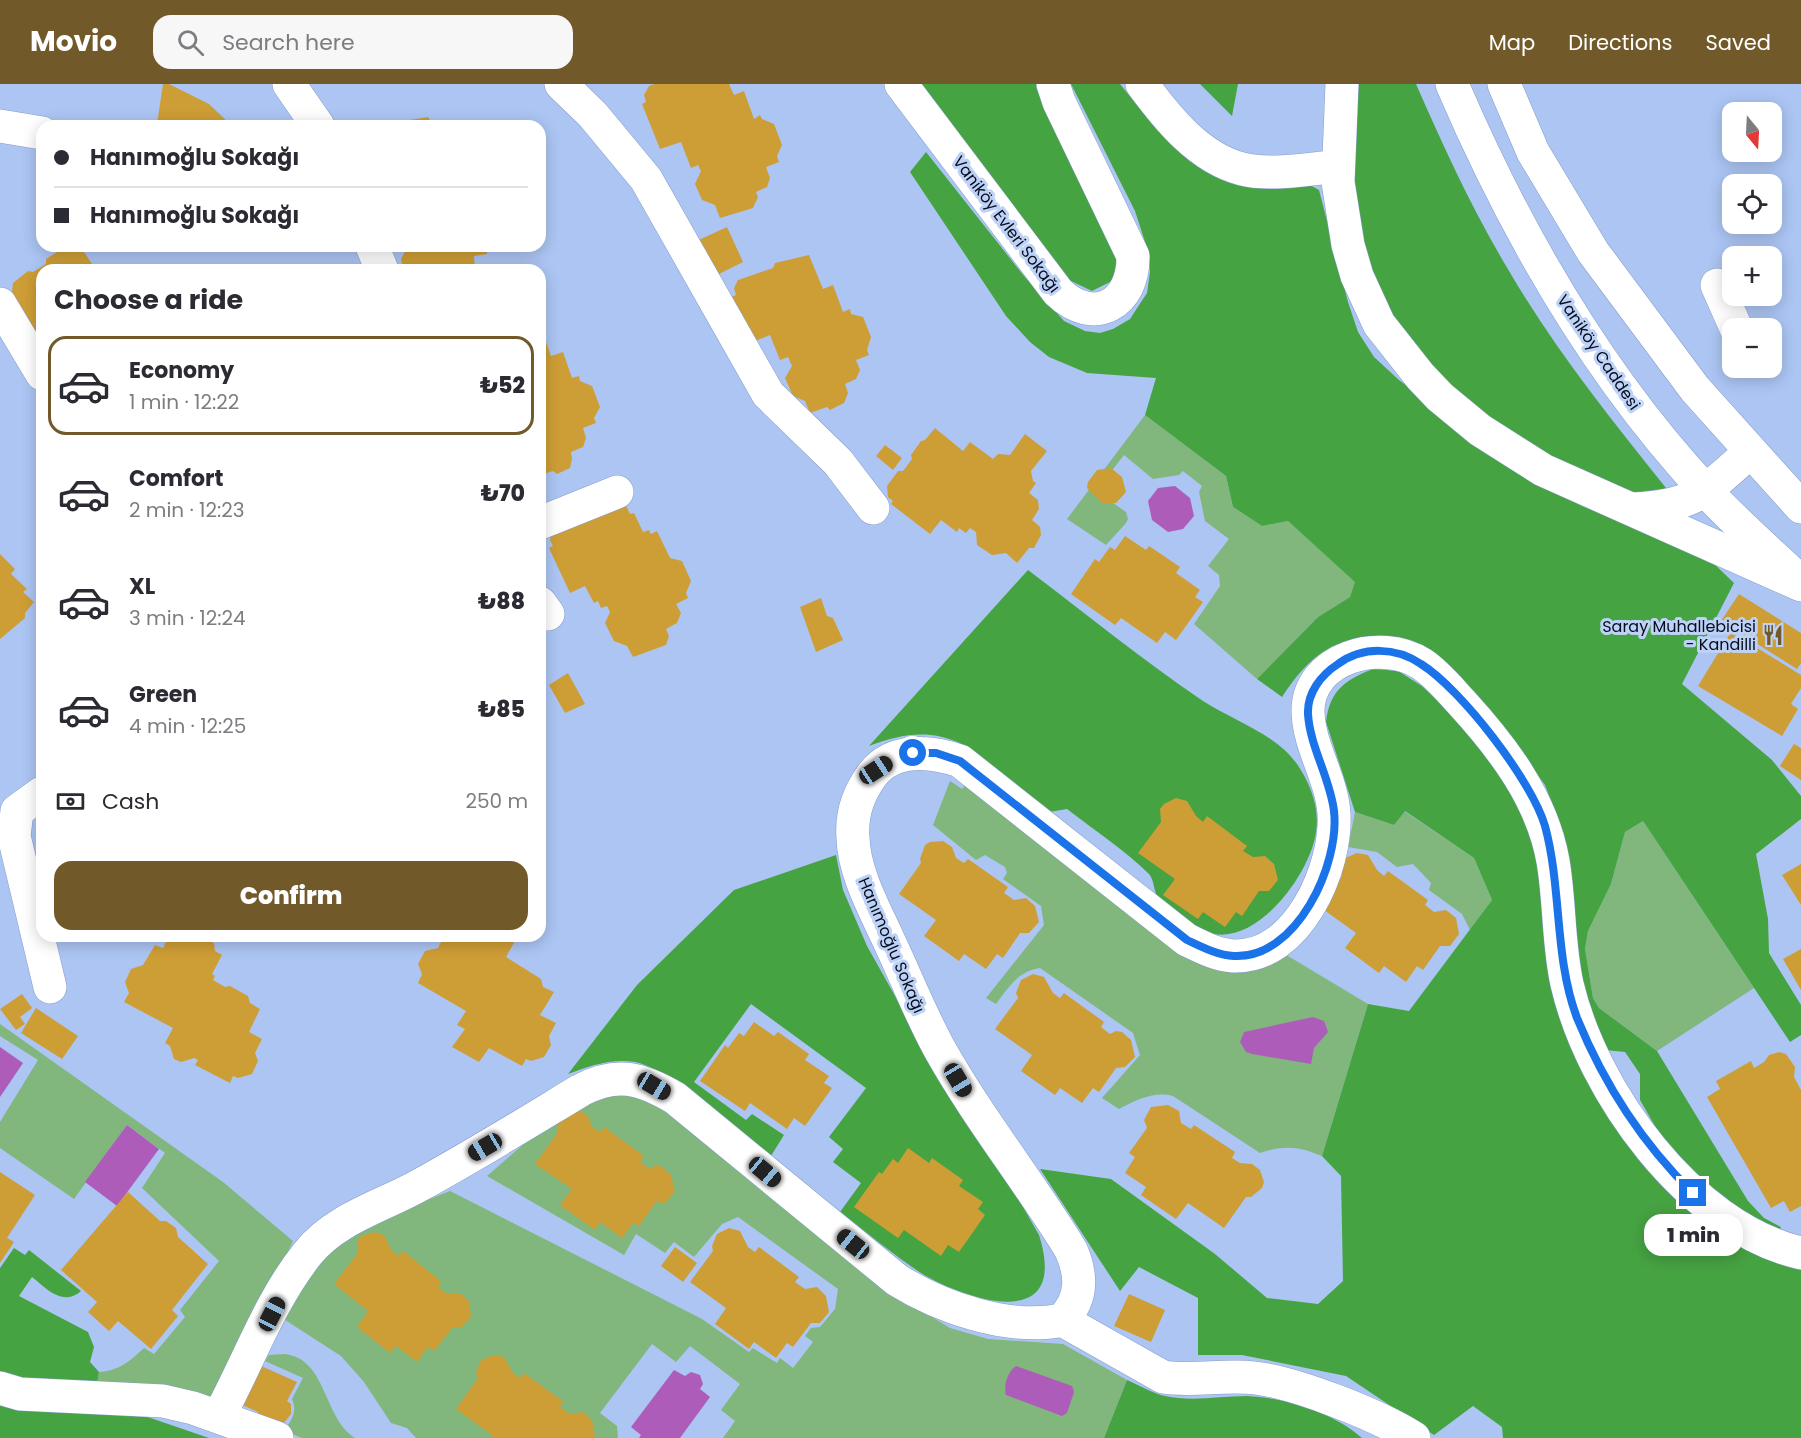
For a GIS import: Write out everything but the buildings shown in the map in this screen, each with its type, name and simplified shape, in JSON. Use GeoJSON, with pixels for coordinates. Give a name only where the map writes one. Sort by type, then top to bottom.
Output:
{"type":"FeatureCollection","features":[{"type":"Feature","properties":{"kind":"street"},"geometry":{"type":"LineString","coordinates":[[289,84],[314,120]]}},
{"type":"Feature","properties":{"kind":"street"},"geometry":{"type":"LineString","coordinates":[[561,84],[593,114],[646,178],[768,394],[838,462],[873,508]]}},
{"type":"Feature","properties":{"kind":"street","name":"Vaniköy Evleri Sokağı"},"geometry":{"type":"LineString","coordinates":[[901,84],[1058,292],[1077,307],[1101,309],[1114,303],[1130,283],[1133,256],[1059,102],[1053,84]]}},
{"type":"Feature","properties":{"kind":"street"},"geometry":{"type":"LineString","coordinates":[[1142,84],[1181,132],[1208,153],[1231,166],[1255,171],[1338,166]]}},
{"type":"Feature","properties":{"kind":"street"},"geometry":{"type":"LineString","coordinates":[[1342,84],[1338,166],[1341,211],[1357,276],[1379,324],[1420,376],[1472,424],[1514,453],[1574,486],[1633,509],[1701,543],[1801,584]]}},
{"type":"Feature","properties":{"kind":"street","name":"Vaniköy Caddesi"},"geometry":{"type":"LineString","coordinates":[[1452,84],[1500,192],[1591,346],[1655,432],[1706,491],[1801,584]]}},
{"type":"Feature","properties":{"kind":"street"},"geometry":{"type":"LineString","coordinates":[[1504,84],[1533,152],[1593,252],[1695,389],[1801,507]]}},
{"type":"Feature","properties":{"kind":"street"},"geometry":{"type":"LineString","coordinates":[[0,126],[36,132]]}},
{"type":"Feature","properties":{"kind":"street"},"geometry":{"type":"LineString","coordinates":[[1717,285],[1732,318]]}},
{"type":"Feature","properties":{"kind":"street"},"geometry":{"type":"LineString","coordinates":[[0,304],[36,364]]}},
{"type":"Feature","properties":{"kind":"street"},"geometry":{"type":"LineString","coordinates":[[1633,509],[1671,506],[1695,498],[1750,452]]}},
{"type":"Feature","properties":{"kind":"street"},"geometry":{"type":"LineString","coordinates":[[546,522],[617,492]]}},
{"type":"Feature","properties":{"kind":"street","name":"Hanımoğlu Sokağı"},"geometry":{"type":"LineString","coordinates":[[1062,1320],[1077,1299],[1079,1269],[1059,1230],[968,1095],[918,1008],[875,912],[861,872],[853,839],[855,809],[862,788],[876,770],[893,759],[913,753],[936,753],[960,761],[1187,940],[1212,952],[1235,956],[1252,953],[1272,945],[1303,916],[1327,870],[1334,842],[1334,811],[1308,714],[1310,695],[1319,680],[1338,663],[1361,652],[1378,650],[1399,654],[1421,663],[1441,680],[1505,754],[1527,788],[1544,822],[1553,861],[1567,986],[1602,1075],[1624,1110],[1666,1166],[1693,1193],[1720,1215],[1756,1237],[1801,1253]]}},
{"type":"Feature","properties":{"kind":"street"},"geometry":{"type":"LineString","coordinates":[[36,797],[17,811],[14,836],[36,928]]}},
{"type":"Feature","properties":{"kind":"street"},"geometry":{"type":"LineString","coordinates":[[39,942],[50,987]]}},
{"type":"Feature","properties":{"kind":"street"},"geometry":{"type":"LineString","coordinates":[[219,1416],[288,1281],[309,1251],[326,1235],[352,1218],[419,1186],[581,1089],[598,1080],[616,1078],[633,1079],[654,1086],[675,1098],[889,1273],[921,1295],[958,1310],[1020,1322],[1044,1324],[1062,1320],[1163,1377],[1196,1380],[1254,1378],[1280,1383],[1320,1396],[1414,1438]]}},
{"type":"Feature","properties":{"kind":"street"},"geometry":{"type":"LineString","coordinates":[[0,1388],[30,1395],[163,1401],[219,1416],[277,1438]]}},
{"type":"Feature","properties":{"kind":"green space"},"geometry":{"type":"Polygon","coordinates":[[[916,84],[1043,84],[1117,251],[1118,278],[1092,291],[1069,280],[916,84]]]}},
{"type":"Feature","properties":{"kind":"green space"},"geometry":{"type":"Polygon","coordinates":[[[1071,84],[1120,84],[1157,130],[1182,150],[1310,185],[1319,190],[1348,302],[1358,332],[1374,357],[1399,380],[1497,455],[1582,506],[1663,537],[1709,559],[1734,583],[1682,684],[1772,760],[1801,796],[1801,819],[1756,854],[1768,919],[1769,953],[1801,1005],[1801,1035],[1790,1042],[1643,821],[1625,832],[1611,884],[1588,931],[1585,949],[1593,998],[1599,1008],[1657,1051],[1748,1201],[1764,1218],[1781,1227],[1778,1235],[1758,1228],[1667,1147],[1640,1100],[1640,1074],[1625,1052],[1605,1050],[1583,988],[1564,834],[1545,785],[1510,738],[1390,637],[1355,639],[1327,650],[1303,669],[1282,697],[1257,679],[1318,617],[1350,597],[1355,582],[1288,521],[1262,526],[1233,507],[1226,476],[1145,415],[1156,378],[1087,373],[1049,357],[1030,342],[1006,316],[910,172],[926,152],[1024,276],[1064,321],[1085,331],[1100,333],[1113,329],[1130,319],[1147,293],[1150,272],[1148,251],[1135,211],[1071,84]]]}},
{"type":"Feature","properties":{"kind":"green space"},"geometry":{"type":"Polygon","coordinates":[[[1200,84],[1238,84],[1232,116],[1200,84]]]}},
{"type":"Feature","properties":{"kind":"green space"},"geometry":{"type":"Polygon","coordinates":[[[1354,84],[1416,84],[1471,202],[1526,300],[1583,382],[1666,488],[1653,494],[1639,495],[1588,478],[1502,431],[1435,372],[1386,308],[1368,263],[1354,210],[1354,84]]]}},
{"type":"Feature","properties":{"kind":"green space"},"geometry":{"type":"Polygon","coordinates":[[[1145,415],[1226,476],[1233,507],[1262,526],[1288,521],[1356,582],[1350,597],[1318,617],[1257,679],[1194,624],[1220,586],[1219,575],[1208,566],[1229,539],[1205,521],[1199,492],[1202,486],[1183,471],[1179,475],[1153,479],[1124,455],[1096,491],[1126,512],[1128,519],[1126,523],[1106,545],[1067,519],[1145,415]]]}},
{"type":"Feature","properties":{"kind":"green space"},"geometry":{"type":"Polygon","coordinates":[[[1028,570],[1203,701],[1278,744],[1297,764],[1306,779],[1317,814],[1312,849],[1304,867],[1278,904],[1244,930],[1225,935],[1207,932],[1188,922],[1159,899],[1149,874],[1120,848],[1067,809],[1049,812],[960,743],[937,736],[914,735],[892,738],[869,746],[1028,570]]]}},
{"type":"Feature","properties":{"kind":"green space"},"geometry":{"type":"Polygon","coordinates":[[[1373,669],[1398,671],[1422,686],[1469,731],[1507,780],[1532,832],[1594,1085],[1801,1265],[1801,1438],[1503,1438],[1502,1427],[1473,1406],[1434,1435],[1346,1376],[1242,1355],[1198,1355],[1198,1298],[1139,1267],[1120,1291],[1040,1169],[1111,1179],[1215,1254],[1267,1298],[1318,1304],[1343,1281],[1341,1176],[1322,1156],[1368,1004],[1409,1011],[1492,900],[1474,858],[1405,811],[1394,825],[1355,812],[1326,722],[1331,702],[1340,688],[1354,677],[1373,669]]]}},
{"type":"Feature","properties":{"kind":"green space"},"geometry":{"type":"Polygon","coordinates":[[[950,781],[962,789],[967,783],[1174,951],[1202,961],[1230,964],[1274,960],[1288,956],[1368,1004],[1322,1156],[1306,1150],[1291,1148],[1260,1153],[1173,1096],[1152,1096],[1119,1109],[1102,1098],[1140,1055],[1133,1033],[1040,968],[1020,976],[1009,986],[996,1004],[986,998],[1044,925],[1041,906],[1003,879],[1007,873],[1005,867],[985,855],[976,860],[933,825],[950,781]]]}},
{"type":"Feature","properties":{"kind":"green space"},"geometry":{"type":"Polygon","coordinates":[[[1404,811],[1474,858],[1492,900],[1470,930],[1462,914],[1429,890],[1431,883],[1413,864],[1397,867],[1377,852],[1348,847],[1355,812],[1394,825],[1404,811]]]}},
{"type":"Feature","properties":{"kind":"green space"},"geometry":{"type":"Polygon","coordinates":[[[1643,821],[1754,988],[1657,1051],[1599,1008],[1593,998],[1585,949],[1588,931],[1611,884],[1625,832],[1643,821]]]}},
{"type":"Feature","properties":{"kind":"green space"},"geometry":{"type":"Polygon","coordinates":[[[836,855],[843,890],[867,946],[927,1053],[988,1146],[1039,1235],[1045,1266],[1040,1286],[1028,1298],[1010,1302],[988,1300],[941,1284],[911,1266],[840,1212],[861,1183],[833,1162],[843,1149],[829,1137],[866,1088],[751,1004],[694,1082],[746,1120],[752,1114],[784,1135],[769,1159],[685,1089],[650,1067],[635,1062],[618,1061],[568,1074],[637,985],[734,890],[836,855]]]}},
{"type":"Feature","properties":{"kind":"green space"},"geometry":{"type":"Polygon","coordinates":[[[0,1024],[223,1182],[293,1241],[213,1406],[96,1390],[99,1372],[118,1367],[144,1348],[154,1354],[185,1317],[180,1310],[219,1261],[142,1188],[165,1153],[127,1125],[74,1199],[0,1148],[0,1122],[38,1060],[0,1036],[0,1024]]]}},
{"type":"Feature","properties":{"kind":"green space"},"geometry":{"type":"Polygon","coordinates":[[[630,1091],[669,1113],[898,1296],[950,1328],[988,1339],[1063,1344],[1127,1380],[1104,1438],[723,1438],[735,1421],[721,1410],[740,1384],[690,1346],[676,1362],[652,1344],[600,1413],[617,1426],[618,1438],[416,1438],[407,1428],[391,1423],[364,1382],[341,1356],[282,1318],[305,1279],[335,1248],[371,1225],[450,1191],[702,1319],[749,1352],[753,1348],[777,1363],[780,1358],[793,1368],[813,1342],[805,1336],[811,1328],[820,1327],[835,1309],[838,1289],[738,1217],[722,1224],[694,1257],[674,1242],[665,1253],[636,1234],[624,1255],[487,1176],[564,1109],[630,1091]]]}},
{"type":"Feature","properties":{"kind":"green space"},"geometry":{"type":"Polygon","coordinates":[[[14,1248],[25,1255],[29,1250],[81,1291],[68,1297],[62,1297],[49,1291],[32,1277],[19,1296],[88,1332],[94,1347],[90,1362],[99,1372],[96,1390],[0,1379],[0,1268],[14,1248]]]}},
{"type":"Feature","properties":{"kind":"green space"},"geometry":{"type":"Polygon","coordinates":[[[284,1354],[298,1358],[309,1366],[317,1377],[336,1417],[355,1438],[302,1438],[284,1431],[293,1416],[292,1399],[303,1378],[265,1361],[269,1355],[284,1354]]]}},
{"type":"Feature","properties":{"kind":"green space"},"geometry":{"type":"Polygon","coordinates":[[[1127,1380],[1155,1393],[1175,1398],[1247,1396],[1293,1403],[1337,1421],[1362,1438],[1104,1438],[1127,1380]]]}},
{"type":"Feature","properties":{"kind":"green space"},"geometry":{"type":"Polygon","coordinates":[[[0,1401],[136,1413],[209,1438],[0,1438],[0,1401]]]}},
{"type":"Feature","properties":{"kind":"shaded area"},"geometry":{"type":"Polygon","coordinates":[[[1175,486],[1190,498],[1194,516],[1183,529],[1168,532],[1152,520],[1148,501],[1158,488],[1175,486]]]}},
{"type":"Feature","properties":{"kind":"shaded area"},"geometry":{"type":"Polygon","coordinates":[[[1313,1017],[1324,1021],[1328,1032],[1314,1048],[1311,1064],[1252,1054],[1246,1052],[1240,1042],[1244,1032],[1313,1017]]]}},
{"type":"Feature","properties":{"kind":"shaded area"},"geometry":{"type":"Polygon","coordinates":[[[0,1047],[23,1063],[0,1097],[0,1047]]]}},
{"type":"Feature","properties":{"kind":"shaded area"},"geometry":{"type":"Polygon","coordinates":[[[127,1125],[159,1149],[117,1206],[85,1182],[127,1125]]]}},
{"type":"Feature","properties":{"kind":"shaded area"},"geometry":{"type":"Polygon","coordinates":[[[1016,1366],[1072,1386],[1074,1392],[1067,1413],[1062,1416],[1006,1395],[1007,1379],[1016,1366]]]}},
{"type":"Feature","properties":{"kind":"shaded area"},"geometry":{"type":"Polygon","coordinates":[[[674,1370],[685,1376],[691,1372],[700,1375],[703,1384],[700,1389],[710,1397],[680,1438],[639,1438],[641,1435],[631,1427],[674,1370]]]}},
{"type":"Feature","properties":{"kind":"place","name":"Saray Muhallebicisi - Kandilli"},"geometry":{"type":"Point","coordinates":[1773,635]}},
{"type":"Feature","properties":{"kind":"route"},"geometry":{"type":"LineString","coordinates":[[913,753],[936,753],[960,761],[1187,940],[1212,952],[1235,956],[1252,953],[1272,945],[1303,916],[1327,870],[1334,842],[1334,811],[1308,714],[1310,695],[1319,680],[1338,663],[1361,652],[1378,650],[1399,654],[1421,663],[1441,680],[1473,714],[1505,754],[1527,788],[1544,822],[1553,861],[1562,959],[1567,986],[1585,1037],[1602,1075],[1624,1110],[1666,1166],[1693,1193]]}}]}
